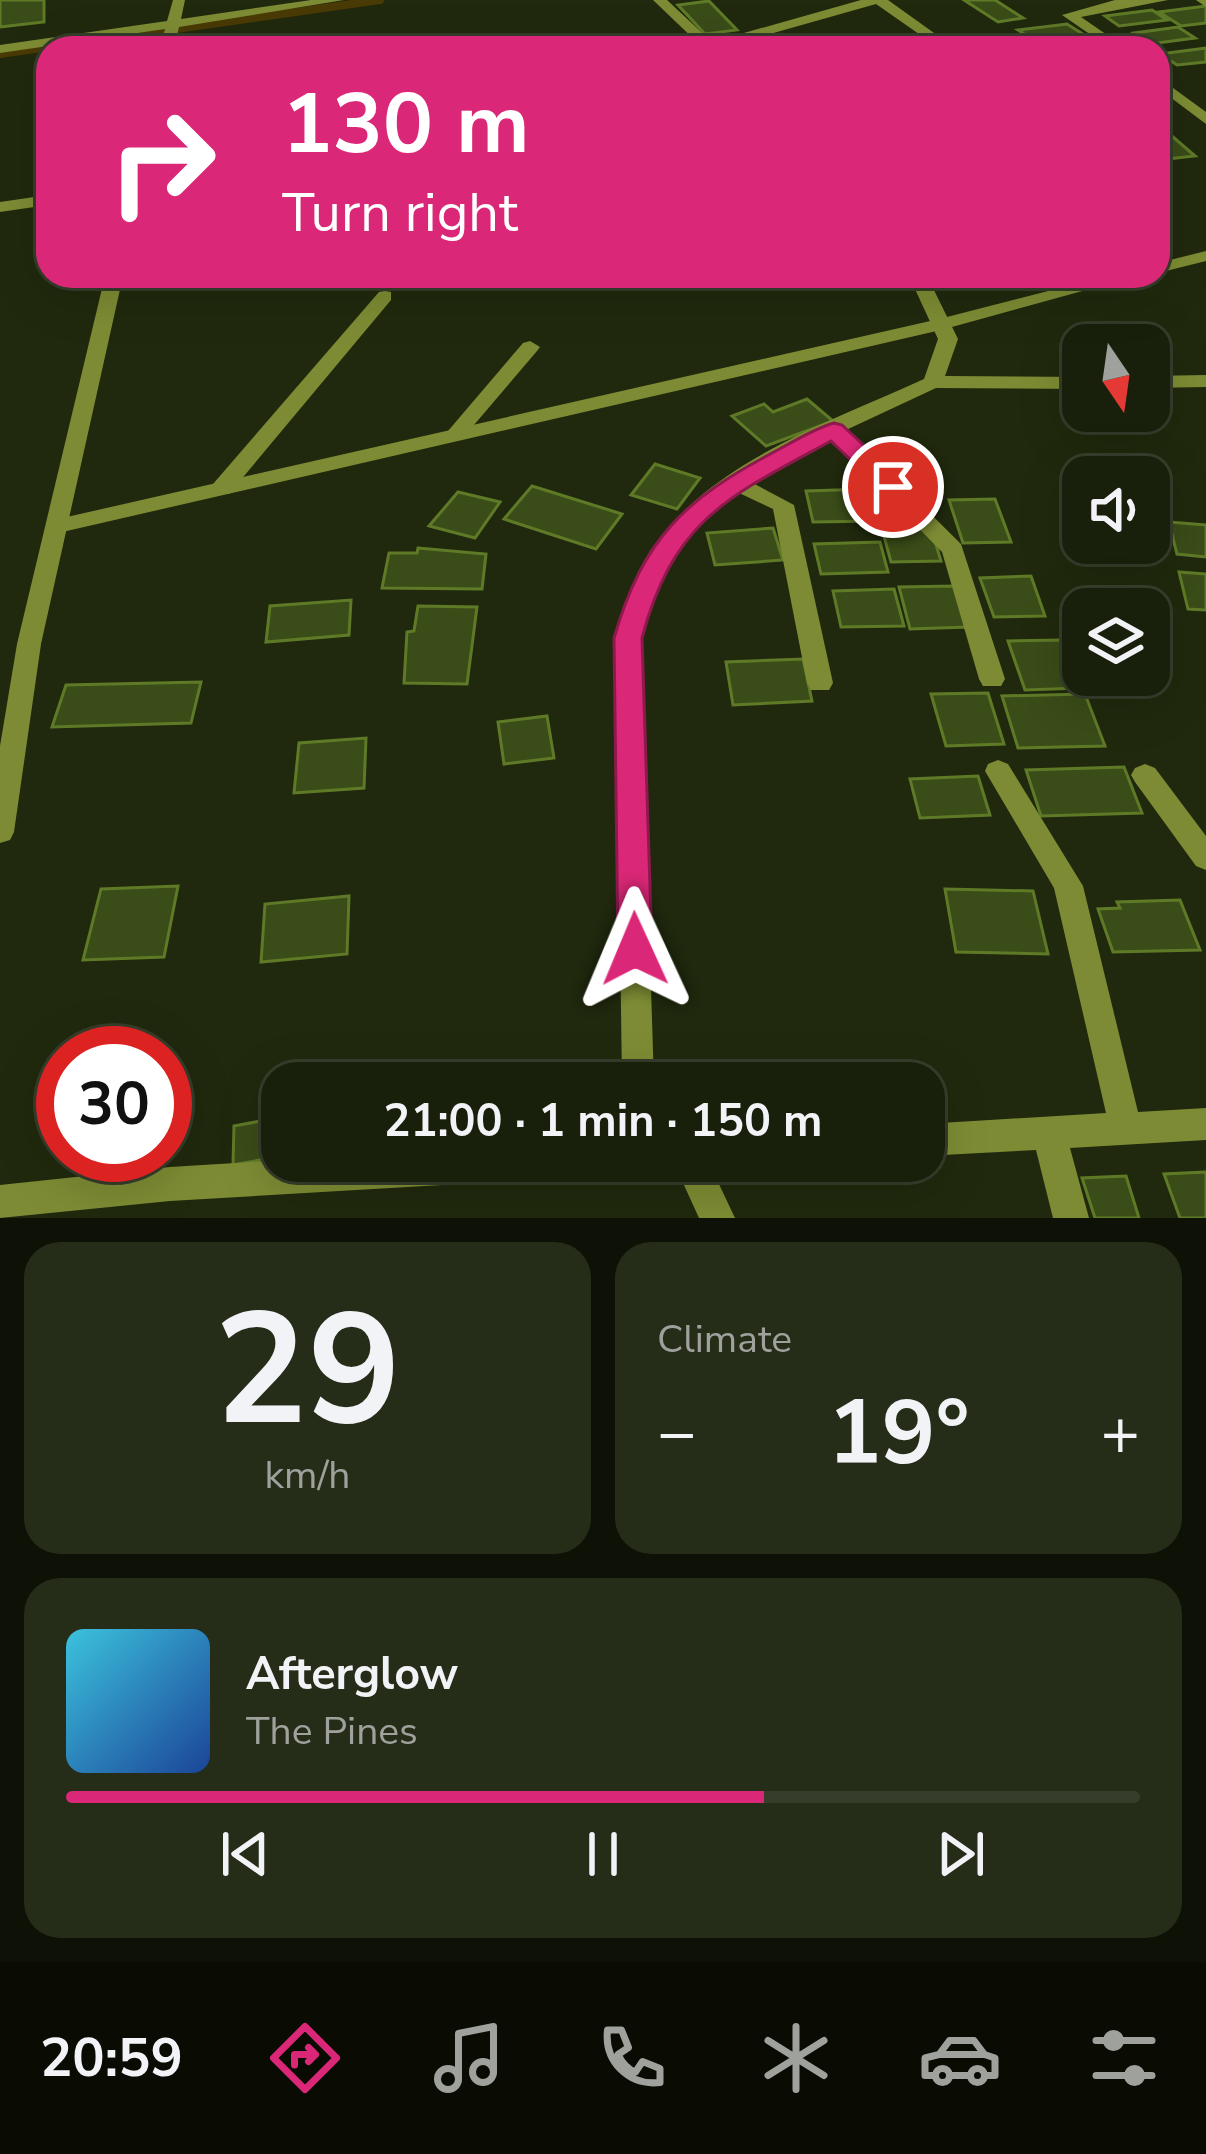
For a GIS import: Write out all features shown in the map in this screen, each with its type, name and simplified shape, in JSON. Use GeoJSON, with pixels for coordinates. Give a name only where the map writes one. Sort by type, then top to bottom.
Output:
{"type":"FeatureCollection","features":[{"type":"Feature","properties":{"kind":"street"},"geometry":{"type":"LineString","coordinates":[[170,33],[178,0]]}},
{"type":"Feature","properties":{"kind":"street"},"geometry":{"type":"LineString","coordinates":[[138,36],[338,0]]}},
{"type":"Feature","properties":{"kind":"street"},"geometry":{"type":"LineString","coordinates":[[659,0],[696,36]]}},
{"type":"Feature","properties":{"kind":"street"},"geometry":{"type":"LineString","coordinates":[[766,36],[877,0],[930,36]]}},
{"type":"Feature","properties":{"kind":"street"},"geometry":{"type":"LineString","coordinates":[[1101,36],[1069,15],[1125,2],[1162,0]]}},
{"type":"Feature","properties":{"kind":"street"},"geometry":{"type":"LineString","coordinates":[[0,49],[36,46]]}},
{"type":"Feature","properties":{"kind":"street"},"geometry":{"type":"LineString","coordinates":[[1170,90],[1206,119]]}},
{"type":"Feature","properties":{"kind":"street"},"geometry":{"type":"LineString","coordinates":[[0,207],[36,202]]}},
{"type":"Feature","properties":{"kind":"street"},"geometry":{"type":"LineString","coordinates":[[1170,265],[1206,256]]}},
{"type":"Feature","properties":{"kind":"street"},"geometry":{"type":"LineString","coordinates":[[0,832],[28,644],[111,288]]}},
{"type":"Feature","properties":{"kind":"street"},"geometry":{"type":"LineString","coordinates":[[923,288],[949,349],[933,382]]}},
{"type":"Feature","properties":{"kind":"street"},"geometry":{"type":"LineString","coordinates":[[58,526],[1080,288]]}},
{"type":"Feature","properties":{"kind":"street"},"geometry":{"type":"LineString","coordinates":[[221,489],[385,296]]}},
{"type":"Feature","properties":{"kind":"street"},"geometry":{"type":"LineString","coordinates":[[455,435],[530,347]]}},
{"type":"Feature","properties":{"kind":"street"},"geometry":{"type":"LineString","coordinates":[[1170,382],[1206,381]]}},
{"type":"Feature","properties":{"kind":"street"},"geometry":{"type":"LineString","coordinates":[[638,1062],[628,638],[639,598],[660,553],[688,519],[736,483],[933,382],[1062,382]]}},
{"type":"Feature","properties":{"kind":"street"},"geometry":{"type":"LineString","coordinates":[[834,430],[953,549],[992,679]]}},
{"type":"Feature","properties":{"kind":"street"},"geometry":{"type":"LineString","coordinates":[[736,483],[783,505],[820,683]]}},
{"type":"Feature","properties":{"kind":"street"},"geometry":{"type":"LineString","coordinates":[[998,771],[1068,886],[1126,1129]]}},
{"type":"Feature","properties":{"kind":"street"},"geometry":{"type":"LineString","coordinates":[[1144,775],[1206,858]]}},
{"type":"Feature","properties":{"kind":"street"},"geometry":{"type":"LineString","coordinates":[[945,1139],[1206,1124]]}},
{"type":"Feature","properties":{"kind":"street"},"geometry":{"type":"LineString","coordinates":[[1049,1134],[1071,1218]]}},
{"type":"Feature","properties":{"kind":"street"},"geometry":{"type":"LineString","coordinates":[[0,1202],[261,1179]]}},
{"type":"Feature","properties":{"kind":"street"},"geometry":{"type":"LineString","coordinates":[[700,1182],[717,1218]]}},
{"type":"Feature","properties":{"kind":"building"},"geometry":{"type":"Polygon","coordinates":[[[0,0],[44,0],[44,22],[0,27],[0,0]]]}},
{"type":"Feature","properties":{"kind":"building"},"geometry":{"type":"Polygon","coordinates":[[[964,0],[995,0],[1023,18],[998,22],[964,0]]]}},
{"type":"Feature","properties":{"kind":"building"},"geometry":{"type":"Polygon","coordinates":[[[709,1],[737,30],[705,34],[678,5],[709,1]]]}},
{"type":"Feature","properties":{"kind":"building"},"geometry":{"type":"Polygon","coordinates":[[[1206,6],[1206,23],[1181,26],[1159,12],[1206,6]]]}},
{"type":"Feature","properties":{"kind":"building"},"geometry":{"type":"Polygon","coordinates":[[[1152,10],[1167,20],[1119,26],[1105,16],[1152,10]]]}},
{"type":"Feature","properties":{"kind":"building"},"geometry":{"type":"Polygon","coordinates":[[[1067,24],[1086,36],[1027,36],[1018,30],[1067,24]]]}},
{"type":"Feature","properties":{"kind":"building"},"geometry":{"type":"Polygon","coordinates":[[[1178,27],[1195,38],[1170,41],[1170,36],[1134,33],[1178,27]]]}},
{"type":"Feature","properties":{"kind":"building"},"geometry":{"type":"Polygon","coordinates":[[[1206,48],[1206,62],[1177,65],[1170,60],[1170,53],[1206,48]]]}},
{"type":"Feature","properties":{"kind":"building"},"geometry":{"type":"Polygon","coordinates":[[[1170,134],[1195,156],[1170,159],[1170,134]]]}},
{"type":"Feature","properties":{"kind":"building"},"geometry":{"type":"Polygon","coordinates":[[[807,399],[833,421],[766,446],[732,416],[764,404],[773,412],[807,399]]]}},
{"type":"Feature","properties":{"kind":"building"},"geometry":{"type":"Polygon","coordinates":[[[655,464],[700,478],[677,509],[631,495],[655,464]]]}},
{"type":"Feature","properties":{"kind":"building"},"geometry":{"type":"Polygon","coordinates":[[[532,486],[622,514],[596,549],[504,519],[532,486]]]}},
{"type":"Feature","properties":{"kind":"building"},"geometry":{"type":"Polygon","coordinates":[[[868,489],[876,521],[813,522],[806,491],[868,489]]]}},
{"type":"Feature","properties":{"kind":"building"},"geometry":{"type":"Polygon","coordinates":[[[458,492],[500,502],[475,538],[429,526],[458,492]]]}},
{"type":"Feature","properties":{"kind":"building"},"geometry":{"type":"Polygon","coordinates":[[[995,499],[1011,542],[963,543],[949,500],[995,499]]]}},
{"type":"Feature","properties":{"kind":"building"},"geometry":{"type":"Polygon","coordinates":[[[1170,522],[1206,525],[1206,557],[1177,554],[1170,522]]]}},
{"type":"Feature","properties":{"kind":"building"},"geometry":{"type":"Polygon","coordinates":[[[773,528],[783,560],[715,565],[707,533],[773,528]]]}},
{"type":"Feature","properties":{"kind":"building"},"geometry":{"type":"Polygon","coordinates":[[[931,528],[941,561],[891,562],[882,529],[931,528]]]}},
{"type":"Feature","properties":{"kind":"building"},"geometry":{"type":"Polygon","coordinates":[[[880,542],[888,572],[821,574],[814,544],[880,542]]]}},
{"type":"Feature","properties":{"kind":"building"},"geometry":{"type":"Polygon","coordinates":[[[418,548],[486,554],[482,589],[382,588],[389,553],[417,553],[418,548]]]}},
{"type":"Feature","properties":{"kind":"building"},"geometry":{"type":"Polygon","coordinates":[[[1179,572],[1206,574],[1206,610],[1188,609],[1179,572]]]}},
{"type":"Feature","properties":{"kind":"building"},"geometry":{"type":"Polygon","coordinates":[[[1031,576],[1045,616],[994,617],[980,578],[1031,576]]]}},
{"type":"Feature","properties":{"kind":"building"},"geometry":{"type":"Polygon","coordinates":[[[955,586],[968,627],[910,629],[899,587],[955,586]]]}},
{"type":"Feature","properties":{"kind":"building"},"geometry":{"type":"Polygon","coordinates":[[[894,589],[904,626],[841,627],[833,591],[894,589]]]}},
{"type":"Feature","properties":{"kind":"building"},"geometry":{"type":"Polygon","coordinates":[[[351,600],[349,635],[266,642],[270,606],[351,600]]]}},
{"type":"Feature","properties":{"kind":"building"},"geometry":{"type":"Polygon","coordinates":[[[418,606],[477,607],[467,684],[404,683],[407,632],[414,631],[418,606]]]}},
{"type":"Feature","properties":{"kind":"building"},"geometry":{"type":"Polygon","coordinates":[[[1060,640],[1062,689],[1025,690],[1008,641],[1060,640]]]}},
{"type":"Feature","properties":{"kind":"building"},"geometry":{"type":"Polygon","coordinates":[[[803,659],[812,701],[733,705],[726,662],[803,659]]]}},
{"type":"Feature","properties":{"kind":"building"},"geometry":{"type":"Polygon","coordinates":[[[201,682],[191,723],[52,727],[66,685],[201,682]]]}},
{"type":"Feature","properties":{"kind":"building"},"geometry":{"type":"Polygon","coordinates":[[[988,693],[1004,744],[946,746],[931,694],[988,693]]]}},
{"type":"Feature","properties":{"kind":"building"},"geometry":{"type":"Polygon","coordinates":[[[1002,696],[1086,696],[1105,746],[1018,748],[1002,696]]]}},
{"type":"Feature","properties":{"kind":"building"},"geometry":{"type":"Polygon","coordinates":[[[547,716],[554,758],[504,764],[498,722],[547,716]]]}},
{"type":"Feature","properties":{"kind":"building"},"geometry":{"type":"Polygon","coordinates":[[[366,738],[364,788],[294,793],[299,743],[366,738]]]}},
{"type":"Feature","properties":{"kind":"building"},"geometry":{"type":"Polygon","coordinates":[[[1124,767],[1142,813],[1041,816],[1026,770],[1124,767]]]}},
{"type":"Feature","properties":{"kind":"building"},"geometry":{"type":"Polygon","coordinates":[[[978,776],[990,815],[920,818],[910,779],[978,776]]]}},
{"type":"Feature","properties":{"kind":"building"},"geometry":{"type":"Polygon","coordinates":[[[178,886],[164,957],[83,960],[101,889],[178,886]]]}},
{"type":"Feature","properties":{"kind":"building"},"geometry":{"type":"Polygon","coordinates":[[[945,889],[1033,891],[1048,954],[956,952],[945,889]]]}},
{"type":"Feature","properties":{"kind":"building"},"geometry":{"type":"Polygon","coordinates":[[[349,896],[347,954],[261,962],[265,904],[349,896]]]}},
{"type":"Feature","properties":{"kind":"building"},"geometry":{"type":"Polygon","coordinates":[[[1180,900],[1200,950],[1113,952],[1098,909],[1120,908],[1117,902],[1180,900]]]}},
{"type":"Feature","properties":{"kind":"building"},"geometry":{"type":"Polygon","coordinates":[[[261,1121],[261,1160],[233,1165],[234,1126],[261,1121]]]}},
{"type":"Feature","properties":{"kind":"building"},"geometry":{"type":"Polygon","coordinates":[[[1206,1172],[1206,1218],[1180,1218],[1164,1174],[1206,1172]]]}},
{"type":"Feature","properties":{"kind":"building"},"geometry":{"type":"Polygon","coordinates":[[[1126,1176],[1139,1218],[1095,1218],[1082,1178],[1126,1176]]]}},
{"type":"Feature","properties":{"kind":"waterway"},"geometry":{"type":"LineString","coordinates":[[127,36],[380,0]]}},
{"type":"Feature","properties":{"kind":"waterway"},"geometry":{"type":"LineString","coordinates":[[0,54],[36,49]]}},
{"type":"Feature","properties":{"kind":"route"},"geometry":{"type":"LineString","coordinates":[[635,949],[628,638],[639,598],[660,553],[721,490],[834,430],[893,487]]}}]}
